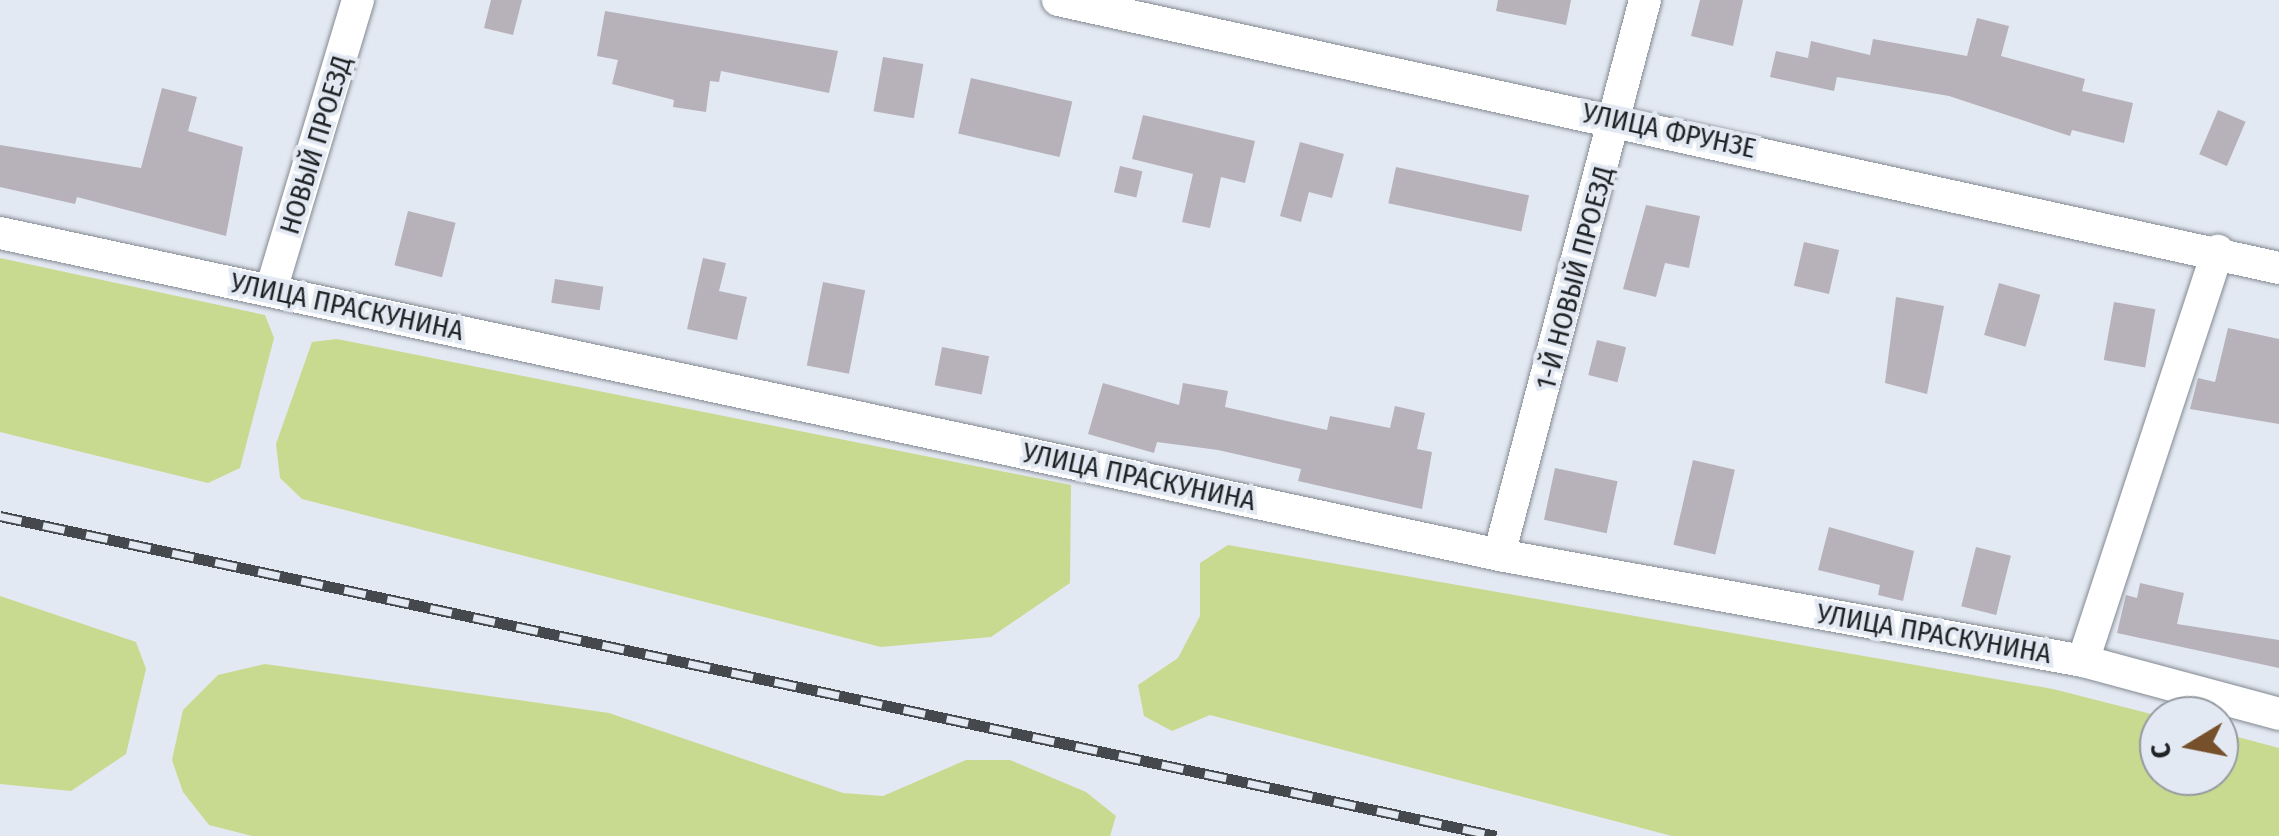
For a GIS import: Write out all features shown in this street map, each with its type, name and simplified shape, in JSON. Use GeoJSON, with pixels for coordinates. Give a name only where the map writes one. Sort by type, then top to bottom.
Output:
{"type":"FeatureCollection","features":[{"type":"Feature","properties":{"kind":"street","name":"НОВЫЙ ПРОЕЗД"},"geometry":{"type":"LineString","coordinates":[[271,290],[358,0]]}},
{"type":"Feature","properties":{"kind":"street","name":"УЛИЦА ФРУНЗЕ"},"geometry":{"type":"LineString","coordinates":[[1058,0],[2279,268]]}},
{"type":"Feature","properties":{"kind":"street","name":"1-Й НОВЫЙ ПРОЕЗД"},"geometry":{"type":"LineString","coordinates":[[1499,555],[1618,120],[1645,0]]}},
{"type":"Feature","properties":{"kind":"street","name":"УЛИЦА ПРАСКУНИНА"},"geometry":{"type":"LineString","coordinates":[[0,233],[1499,555],[2083,661],[2279,714]]}},
{"type":"Feature","properties":{"kind":"street"},"geometry":{"type":"LineString","coordinates":[[2083,661],[2218,252]]}},
{"type":"Feature","properties":{"kind":"green space"},"geometry":{"type":"Polygon","coordinates":[[[0,258],[265,315],[274,338],[240,468],[208,483],[0,432],[0,258]]]}},
{"type":"Feature","properties":{"kind":"green space"},"geometry":{"type":"Polygon","coordinates":[[[337,339],[1071,485],[1070,583],[991,637],[881,647],[302,499],[280,478],[276,444],[312,342],[337,339]]]}},
{"type":"Feature","properties":{"kind":"green space"},"geometry":{"type":"Polygon","coordinates":[[[1228,545],[2053,689],[2139,711],[2139,796],[2239,796],[2239,737],[2279,748],[2279,836],[1672,836],[1210,715],[1172,731],[1144,716],[1138,685],[1178,658],[1200,616],[1200,563],[1228,545]]]}},
{"type":"Feature","properties":{"kind":"green space"},"geometry":{"type":"Polygon","coordinates":[[[0,596],[136,642],[146,669],[126,754],[71,791],[0,784],[0,596]]]}},
{"type":"Feature","properties":{"kind":"green space"},"geometry":{"type":"Polygon","coordinates":[[[265,664],[609,713],[843,793],[883,796],[966,760],[1010,760],[1086,792],[1116,816],[1110,836],[252,836],[209,825],[183,792],[172,760],[183,710],[218,675],[265,664]]]}},
{"type":"Feature","properties":{"kind":"building"},"geometry":{"type":"Polygon","coordinates":[[[491,0],[522,0],[513,35],[484,28],[491,0]]]}},
{"type":"Feature","properties":{"kind":"building"},"geometry":{"type":"Polygon","coordinates":[[[1498,0],[1571,0],[1566,25],[1496,11],[1498,0]]]}},
{"type":"Feature","properties":{"kind":"building"},"geometry":{"type":"Polygon","coordinates":[[[1700,0],[1743,0],[1733,46],[1691,36],[1700,0]]]}},
{"type":"Feature","properties":{"kind":"building"},"geometry":{"type":"Polygon","coordinates":[[[605,11],[838,51],[829,93],[721,71],[719,82],[710,81],[706,112],[673,107],[674,100],[612,84],[618,60],[597,56],[605,11]]]}},
{"type":"Feature","properties":{"kind":"building"},"geometry":{"type":"Polygon","coordinates":[[[1977,18],[2009,26],[2001,56],[2085,79],[2082,91],[2133,103],[2124,143],[2072,130],[2070,136],[1949,96],[1837,77],[1834,91],[1770,77],[1776,51],[1808,58],[1811,41],[1870,55],[1873,39],[1967,56],[1977,18]]]}},
{"type":"Feature","properties":{"kind":"building"},"geometry":{"type":"Polygon","coordinates":[[[883,57],[923,64],[914,118],[873,111],[883,57]]]}},
{"type":"Feature","properties":{"kind":"building"},"geometry":{"type":"Polygon","coordinates":[[[971,78],[1072,101],[1060,157],[958,134],[971,78]]]}},
{"type":"Feature","properties":{"kind":"building"},"geometry":{"type":"Polygon","coordinates":[[[162,88],[197,97],[188,131],[243,147],[226,236],[77,197],[75,204],[0,187],[0,145],[141,168],[162,88]]]}},
{"type":"Feature","properties":{"kind":"building"},"geometry":{"type":"Polygon","coordinates":[[[2218,110],[2246,122],[2227,166],[2199,154],[2218,110]]]}},
{"type":"Feature","properties":{"kind":"building"},"geometry":{"type":"Polygon","coordinates":[[[1143,115],[1255,141],[1245,183],[1221,177],[1210,228],[1182,222],[1193,174],[1132,159],[1143,115]]]}},
{"type":"Feature","properties":{"kind":"building"},"geometry":{"type":"Polygon","coordinates":[[[1300,142],[1344,154],[1332,198],[1309,192],[1301,222],[1280,216],[1300,142]]]}},
{"type":"Feature","properties":{"kind":"building"},"geometry":{"type":"Polygon","coordinates":[[[1120,166],[1142,171],[1136,197],[1114,192],[1120,166]]]}},
{"type":"Feature","properties":{"kind":"building"},"geometry":{"type":"Polygon","coordinates":[[[1396,167],[1529,195],[1521,231],[1388,203],[1396,167]]]}},
{"type":"Feature","properties":{"kind":"building"},"geometry":{"type":"Polygon","coordinates":[[[1646,205],[1700,216],[1689,268],[1665,263],[1656,297],[1623,289],[1646,205]]]}},
{"type":"Feature","properties":{"kind":"building"},"geometry":{"type":"Polygon","coordinates":[[[408,211],[456,223],[442,277],[394,265],[408,211]]]}},
{"type":"Feature","properties":{"kind":"building"},"geometry":{"type":"Polygon","coordinates":[[[1804,242],[1839,250],[1829,294],[1794,286],[1804,242]]]}},
{"type":"Feature","properties":{"kind":"building"},"geometry":{"type":"Polygon","coordinates":[[[703,258],[726,263],[719,291],[747,297],[737,340],[687,329],[703,258]]]}},
{"type":"Feature","properties":{"kind":"building"},"geometry":{"type":"Polygon","coordinates":[[[555,279],[603,287],[600,310],[551,303],[555,279]]]}},
{"type":"Feature","properties":{"kind":"building"},"geometry":{"type":"Polygon","coordinates":[[[823,282],[865,290],[849,374],[807,365],[823,282]]]}},
{"type":"Feature","properties":{"kind":"building"},"geometry":{"type":"Polygon","coordinates":[[[1999,283],[2040,295],[2025,347],[1984,335],[1999,283]]]}},
{"type":"Feature","properties":{"kind":"building"},"geometry":{"type":"Polygon","coordinates":[[[1896,297],[1944,306],[1927,394],[1885,383],[1896,297]]]}},
{"type":"Feature","properties":{"kind":"building"},"geometry":{"type":"Polygon","coordinates":[[[2114,302],[2155,309],[2145,367],[2104,360],[2114,302]]]}},
{"type":"Feature","properties":{"kind":"building"},"geometry":{"type":"Polygon","coordinates":[[[2228,328],[2279,339],[2279,424],[2190,409],[2198,378],[2215,382],[2228,328]]]}},
{"type":"Feature","properties":{"kind":"building"},"geometry":{"type":"Polygon","coordinates":[[[1597,340],[1626,347],[1617,382],[1588,375],[1597,340]]]}},
{"type":"Feature","properties":{"kind":"building"},"geometry":{"type":"Polygon","coordinates":[[[942,347],[989,356],[982,394],[935,385],[942,347]]]}},
{"type":"Feature","properties":{"kind":"building"},"geometry":{"type":"Polygon","coordinates":[[[1103,383],[1179,405],[1183,383],[1228,391],[1225,407],[1327,430],[1330,416],[1390,428],[1395,406],[1425,413],[1417,449],[1432,452],[1422,509],[1298,481],[1301,469],[1218,450],[1157,442],[1154,453],[1088,434],[1103,383]]]}},
{"type":"Feature","properties":{"kind":"building"},"geometry":{"type":"Polygon","coordinates":[[[1693,460],[1735,470],[1715,554],[1673,545],[1693,460]]]}},
{"type":"Feature","properties":{"kind":"building"},"geometry":{"type":"Polygon","coordinates":[[[1555,468],[1618,481],[1607,533],[1544,520],[1555,468]]]}},
{"type":"Feature","properties":{"kind":"building"},"geometry":{"type":"Polygon","coordinates":[[[1829,527],[1914,551],[1903,601],[1878,595],[1880,585],[1818,570],[1829,527]]]}},
{"type":"Feature","properties":{"kind":"building"},"geometry":{"type":"Polygon","coordinates":[[[1976,547],[2011,556],[1996,615],[1961,606],[1976,547]]]}},
{"type":"Feature","properties":{"kind":"building"},"geometry":{"type":"Polygon","coordinates":[[[2140,583],[2184,593],[2177,624],[2279,640],[2279,668],[2117,633],[2126,595],[2137,598],[2140,583]]]}},
{"type":"Feature","properties":{"kind":"railway"},"geometry":{"type":"LineString","coordinates":[[0,516],[1496,836]]}}]}
